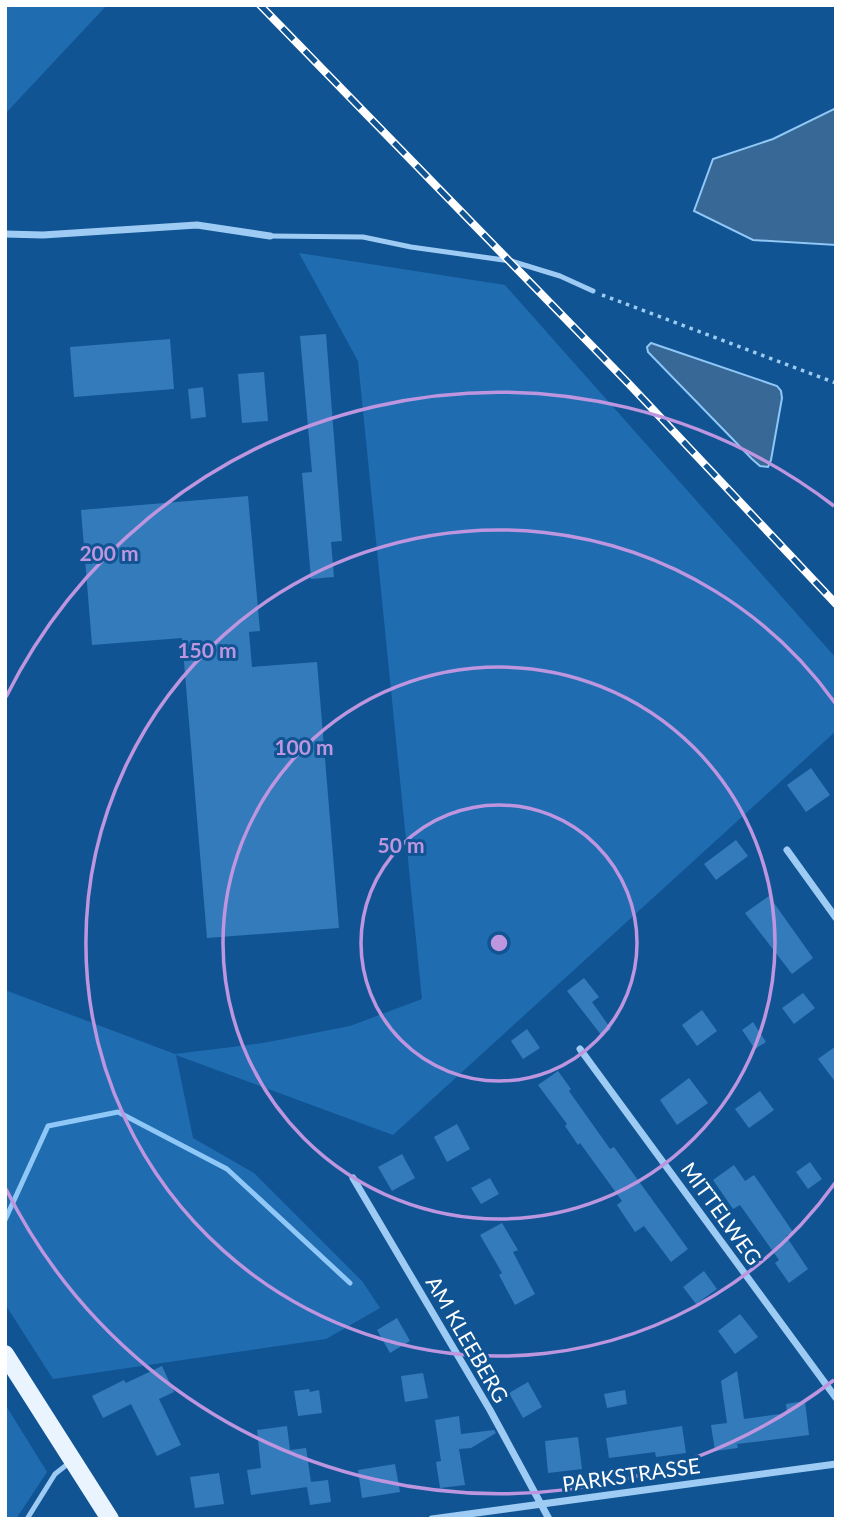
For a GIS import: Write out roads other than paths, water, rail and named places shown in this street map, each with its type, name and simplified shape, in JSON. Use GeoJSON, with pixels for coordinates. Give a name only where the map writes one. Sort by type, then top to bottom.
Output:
{"type":"FeatureCollection","features":[{"type":"Feature","properties":{"kind":"main road"},"geometry":{"type":"LineString","coordinates":[[5,1354],[110,1519]]}},
{"type":"Feature","properties":{"kind":"street"},"geometry":{"type":"LineString","coordinates":[[5,234],[43,235],[197,225],[270,236]]}},
{"type":"Feature","properties":{"kind":"street"},"geometry":{"type":"LineString","coordinates":[[787,850],[836,918]]}},
{"type":"Feature","properties":{"kind":"street","name":"MITTELWEG"},"geometry":{"type":"LineString","coordinates":[[580,1049],[836,1398]]}},
{"type":"Feature","properties":{"kind":"street","name":"AM KLEEBERG"},"geometry":{"type":"LineString","coordinates":[[354,1178],[491,1410],[549,1519]]}},
{"type":"Feature","properties":{"kind":"street","name":"PARKSTRASSE"},"geometry":{"type":"LineString","coordinates":[[432,1519],[836,1464]]}},
{"type":"Feature","properties":{"kind":"lane"},"geometry":{"type":"LineString","coordinates":[[270,236],[363,237],[411,247],[511,261],[560,276],[593,291]]}},
{"type":"Feature","properties":{"kind":"lane"},"geometry":{"type":"LineString","coordinates":[[27,1519],[55,1474],[74,1460]]}},
{"type":"Feature","properties":{"kind":"waterway"},"geometry":{"type":"LineString","coordinates":[[5,1220],[48,1126],[118,1112],[227,1169],[350,1283]]}},
{"type":"Feature","properties":{"kind":"railway"},"geometry":{"type":"LineString","coordinates":[[260,5],[629,384],[836,604]]}}]}
